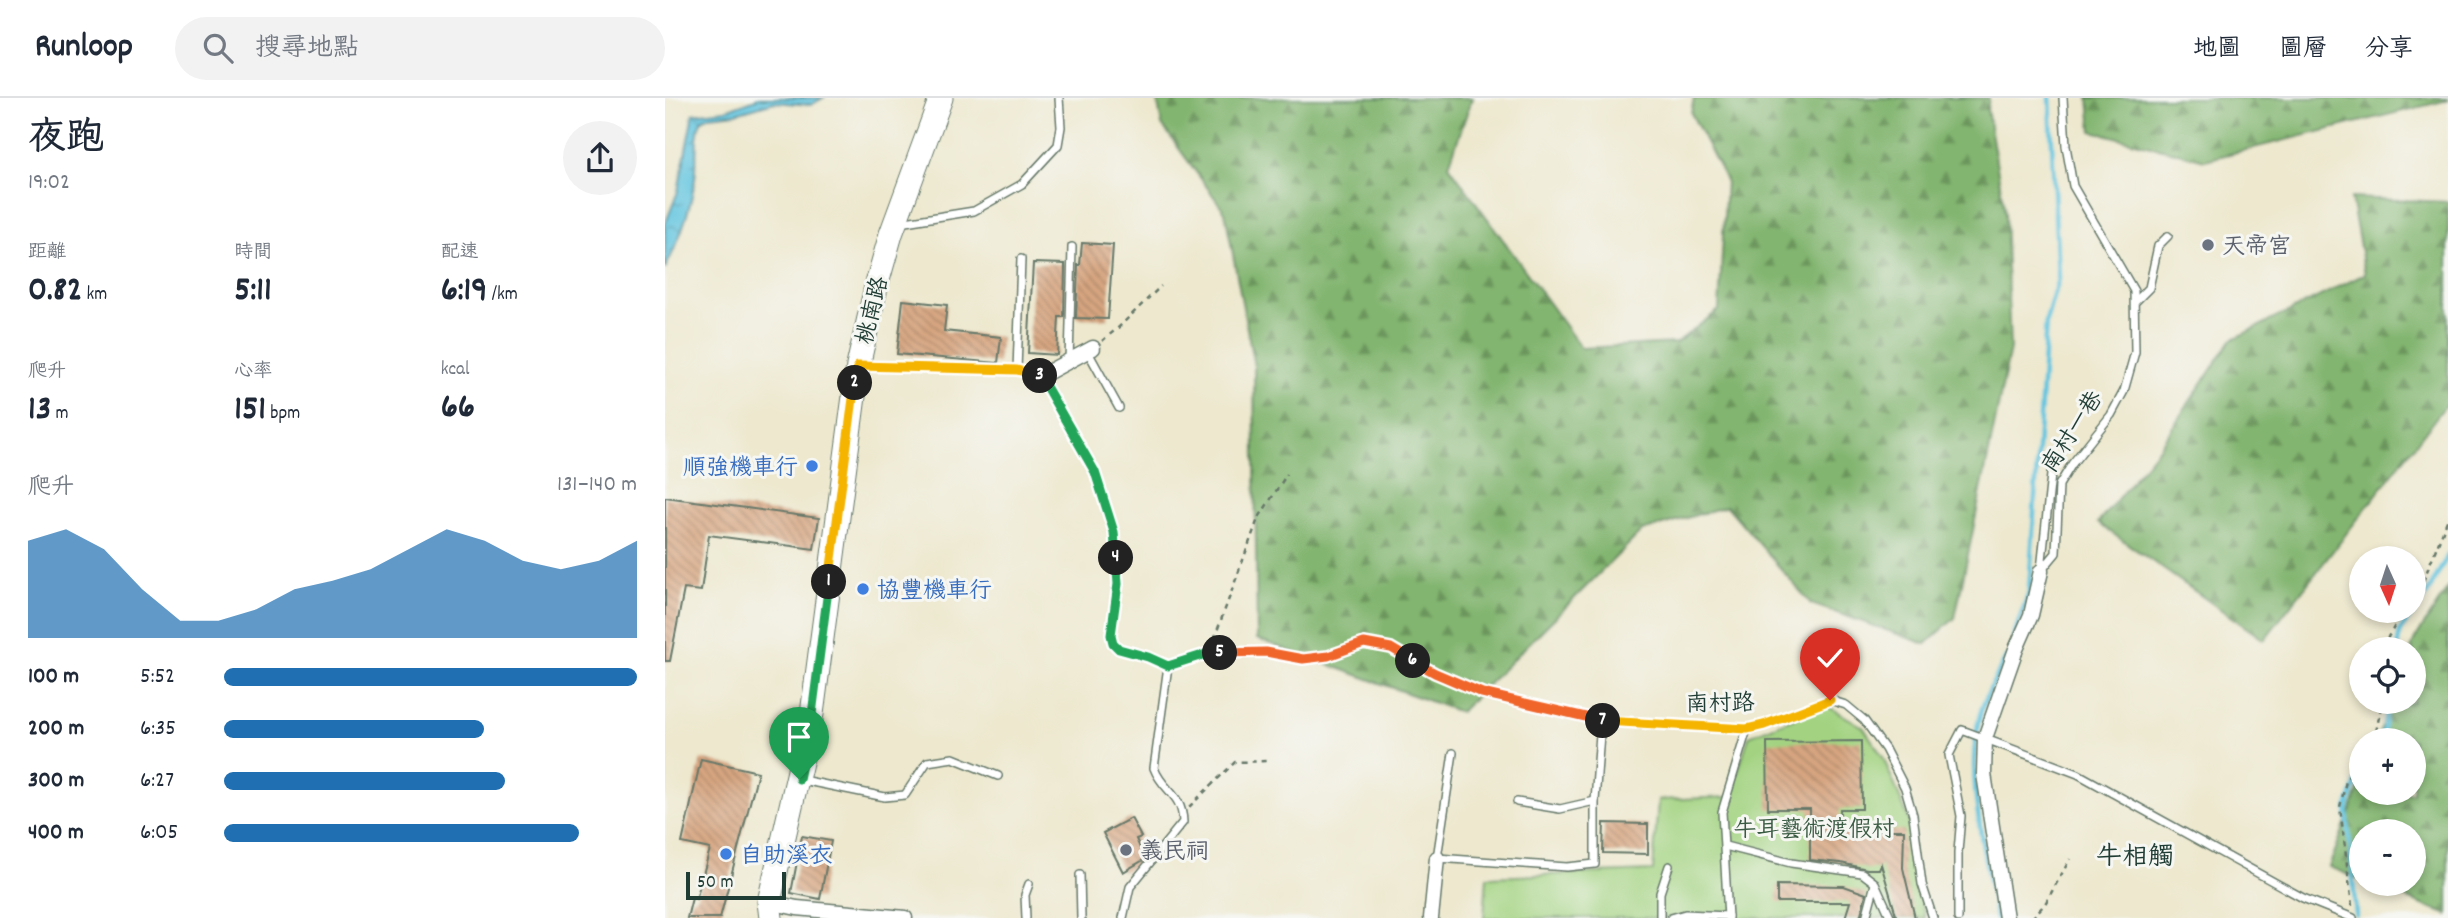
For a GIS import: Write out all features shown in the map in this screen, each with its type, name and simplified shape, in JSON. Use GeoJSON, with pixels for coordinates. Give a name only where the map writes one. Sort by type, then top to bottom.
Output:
{"type":"FeatureCollection","features":[{"type":"Feature","properties":{"kind":"main road","name":"桃南路"},"geometry":{"type":"LineString","coordinates":[[766,913],[812,714],[858,366],[876,287],[895,224],[941,98]]}},
{"type":"Feature","properties":{"kind":"street"},"geometry":{"type":"LineString","coordinates":[[1041,376],[1091,350]]}},
{"type":"Feature","properties":{"kind":"street","name":"南村一巷"},"geometry":{"type":"LineString","coordinates":[[2006,918],[1984,774],[1985,738],[2016,649],[2031,615],[2041,571]]}},
{"type":"Feature","properties":{"kind":"street"},"geometry":{"type":"LineString","coordinates":[[1431,918],[1437,858]]}},
{"type":"Feature","properties":{"kind":"street"},"geometry":{"type":"LineString","coordinates":[[766,913],[797,908],[905,918]]}},
{"type":"Feature","properties":{"kind":"lane"},"geometry":{"type":"LineString","coordinates":[[895,224],[974,211],[1022,184],[1058,145],[1061,127],[1059,98]]}},
{"type":"Feature","properties":{"kind":"lane","name":"南村一巷"},"geometry":{"type":"LineString","coordinates":[[2041,571],[2056,553],[2059,485],[2111,415],[2124,391],[2135,352],[2134,291],[2073,186],[2066,146],[2063,98]]}},
{"type":"Feature","properties":{"kind":"lane"},"geometry":{"type":"LineString","coordinates":[[2136,301],[2149,289],[2158,246],[2168,236]]}},
{"type":"Feature","properties":{"kind":"lane"},"geometry":{"type":"LineString","coordinates":[[1069,363],[1072,247]]}},
{"type":"Feature","properties":{"kind":"lane"},"geometry":{"type":"LineString","coordinates":[[1017,370],[1021,259]]}},
{"type":"Feature","properties":{"kind":"lane"},"geometry":{"type":"LineString","coordinates":[[1091,350],[1119,408]]}},
{"type":"Feature","properties":{"kind":"lane"},"geometry":{"type":"LineString","coordinates":[[858,366],[1017,370],[1041,376],[1095,472],[1114,532],[1118,584],[1111,635],[1113,643],[1119,649],[1168,666],[1154,768],[1181,806],[1183,822],[1131,887],[1123,918]]}},
{"type":"Feature","properties":{"kind":"lane"},"geometry":{"type":"LineString","coordinates":[[2041,571],[2052,465]]}},
{"type":"Feature","properties":{"kind":"lane","name":"南村路"},"geometry":{"type":"LineString","coordinates":[[1482,693],[1601,721],[1747,729],[1830,700],[1846,705],[1864,720],[1885,749],[1905,788],[1913,815],[1922,884],[1933,918]]}},
{"type":"Feature","properties":{"kind":"lane"},"geometry":{"type":"LineString","coordinates":[[1453,753],[1437,858],[1567,867],[1595,864],[1595,802],[1601,721]]}},
{"type":"Feature","properties":{"kind":"lane"},"geometry":{"type":"LineString","coordinates":[[1671,918],[1685,915],[1728,917],[1722,812],[1747,729]]}},
{"type":"Feature","properties":{"kind":"lane"},"geometry":{"type":"LineString","coordinates":[[1958,918],[1961,816],[1949,754],[1962,730],[2078,774],[2303,898],[2353,918]]}},
{"type":"Feature","properties":{"kind":"lane"},"geometry":{"type":"LineString","coordinates":[[799,779],[885,797],[905,795],[927,762],[953,758],[998,776]]}},
{"type":"Feature","properties":{"kind":"lane"},"geometry":{"type":"LineString","coordinates":[[1517,802],[1560,809],[1595,802]]}},
{"type":"Feature","properties":{"kind":"lane"},"geometry":{"type":"LineString","coordinates":[[1725,846],[1791,863],[1863,873],[1875,883],[1891,918]]}},
{"type":"Feature","properties":{"kind":"lane"},"geometry":{"type":"LineString","coordinates":[[1660,918],[1660,893],[1669,866]]}},
{"type":"Feature","properties":{"kind":"lane"},"geometry":{"type":"LineString","coordinates":[[1080,875],[1081,918]]}},
{"type":"Feature","properties":{"kind":"lane"},"geometry":{"type":"LineString","coordinates":[[1866,918],[1875,883]]}},
{"type":"Feature","properties":{"kind":"lane"},"geometry":{"type":"LineString","coordinates":[[1026,918],[1025,895],[1029,884]]}},
{"type":"Feature","properties":{"kind":"path"},"geometry":{"type":"LineString","coordinates":[[1091,350],[1161,286]]}},
{"type":"Feature","properties":{"kind":"path"},"geometry":{"type":"LineString","coordinates":[[1209,653],[1258,519],[1287,474]]}},
{"type":"Feature","properties":{"kind":"path"},"geometry":{"type":"LineString","coordinates":[[2426,574],[2448,518]]}},
{"type":"Feature","properties":{"kind":"path"},"geometry":{"type":"LineString","coordinates":[[1168,666],[1209,653],[1266,652],[1303,659],[1328,656],[1364,643],[1391,648],[1435,673],[1482,693]]}},
{"type":"Feature","properties":{"kind":"path"},"geometry":{"type":"LineString","coordinates":[[1182,814],[1235,762],[1269,761]]}},
{"type":"Feature","properties":{"kind":"path"},"geometry":{"type":"LineString","coordinates":[[2349,776],[2340,807],[2353,918]]}},
{"type":"Feature","properties":{"kind":"path"},"geometry":{"type":"LineString","coordinates":[[2032,918],[2045,904],[2070,859]]}},
{"type":"Feature","properties":{"kind":"green space"},"geometry":{"type":"Polygon","coordinates":[[[1157,98],[1472,98],[1449,165],[1581,348],[1676,343],[1719,310],[1726,180],[1691,113],[1694,98],[1989,98],[1987,109],[2005,213],[2010,349],[1955,618],[1926,644],[1811,604],[1727,506],[1642,531],[1460,712],[1257,639],[1254,366],[1225,212],[1162,125],[1157,98]]]}},
{"type":"Feature","properties":{"kind":"green space"},"geometry":{"type":"Polygon","coordinates":[[[2089,98],[2448,100],[2205,160],[2092,131],[2089,98]]]}},
{"type":"Feature","properties":{"kind":"green space"},"geometry":{"type":"Polygon","coordinates":[[[2351,198],[2448,202],[2448,402],[2264,640],[2098,523],[2158,449],[2231,340],[2365,274],[2351,198]]]}},
{"type":"Feature","properties":{"kind":"green space"},"geometry":{"type":"Polygon","coordinates":[[[2448,588],[2448,915],[2400,896],[2426,896],[2426,819],[2349,819],[2349,875],[2329,867],[2353,805],[2426,805],[2426,728],[2381,728],[2387,714],[2426,714],[2426,637],[2416,637],[2448,588]]]}},
{"type":"Feature","properties":{"kind":"green space","name":"牛耳藝術渡假村"},"geometry":{"type":"Polygon","coordinates":[[[1826,705],[1863,727],[1883,757],[1909,820],[1915,872],[1925,918],[1484,918],[1487,877],[1653,871],[1658,800],[1730,797],[1749,736],[1826,705]]]}},
{"type":"Feature","properties":{"kind":"water"},"geometry":{"type":"Polygon","coordinates":[[[759,98],[823,98],[811,105],[774,102],[736,113],[709,116],[701,121],[692,196],[681,233],[665,269],[665,225],[678,191],[693,114],[725,110],[759,98]]]}},
{"type":"Feature","properties":{"kind":"building"},"geometry":{"type":"Polygon","coordinates":[[[1082,243],[1113,245],[1108,319],[1076,318],[1078,265],[1082,243]]]}},
{"type":"Feature","properties":{"kind":"building"},"geometry":{"type":"Polygon","coordinates":[[[1033,263],[1065,264],[1064,317],[1059,317],[1057,355],[1028,353],[1033,263]]]}},
{"type":"Feature","properties":{"kind":"building"},"geometry":{"type":"Polygon","coordinates":[[[903,300],[947,305],[944,331],[1001,337],[998,363],[897,354],[903,300]]]}},
{"type":"Feature","properties":{"kind":"building"},"geometry":{"type":"Polygon","coordinates":[[[665,497],[819,518],[814,549],[709,535],[701,591],[684,589],[670,661],[665,661],[665,497]]]}},
{"type":"Feature","properties":{"kind":"building"},"geometry":{"type":"Polygon","coordinates":[[[1861,741],[1862,809],[1840,809],[1840,830],[1904,830],[1903,868],[1915,918],[1897,918],[1881,864],[1879,869],[1867,869],[1810,860],[1810,809],[1768,809],[1767,742],[1861,741]]]}},
{"type":"Feature","properties":{"kind":"building"},"geometry":{"type":"Polygon","coordinates":[[[701,759],[758,772],[720,918],[687,918],[692,898],[696,899],[710,849],[682,843],[701,759]]]}},
{"type":"Feature","properties":{"kind":"building","name":"義民祠"},"geometry":{"type":"Polygon","coordinates":[[[1131,818],[1141,837],[1136,839],[1145,859],[1123,872],[1103,833],[1131,818]]]}},
{"type":"Feature","properties":{"kind":"building"},"geometry":{"type":"Polygon","coordinates":[[[1604,823],[1648,824],[1648,854],[1603,853],[1604,823]]]}},
{"type":"Feature","properties":{"kind":"building"},"geometry":{"type":"Polygon","coordinates":[[[802,836],[831,841],[820,899],[791,893],[802,836]]]}},
{"type":"Feature","properties":{"kind":"building"},"geometry":{"type":"Polygon","coordinates":[[[1777,885],[1844,886],[1866,894],[1860,918],[1845,918],[1850,902],[1777,902],[1777,885]]]}},
{"type":"Feature","properties":{"kind":"waterway"},"geometry":{"type":"LineString","coordinates":[[2013,638],[2029,593],[2046,321],[2058,279],[2050,98]]}},
{"type":"Feature","properties":{"kind":"waterway"},"geometry":{"type":"LineString","coordinates":[[2399,637],[2400,631],[2426,596],[2448,555]]}},
{"type":"Feature","properties":{"kind":"waterway"},"geometry":{"type":"LineString","coordinates":[[1996,918],[1978,816],[1974,764],[1982,708],[2007,656]]}},
{"type":"Feature","properties":{"kind":"waterway"},"geometry":{"type":"LineString","coordinates":[[2384,728],[2386,714]]}},
{"type":"Feature","properties":{"kind":"waterway"},"geometry":{"type":"LineString","coordinates":[[2349,804],[2347,810],[2356,915]]}},
{"type":"Feature","properties":{"kind":"place","name":"天帝宮"},"geometry":{"type":"Point","coordinates":[2208,245]}},
{"type":"Feature","properties":{"kind":"place","name":"順強機車行"},"geometry":{"type":"Point","coordinates":[812,466]}},
{"type":"Feature","properties":{"kind":"place","name":"協豐機車行"},"geometry":{"type":"Point","coordinates":[863,589]}},
{"type":"Feature","properties":{"kind":"place","name":"義民祠"},"geometry":{"type":"Point","coordinates":[1126,850]}},
{"type":"Feature","properties":{"kind":"place","name":"自助溪衣"},"geometry":{"type":"Point","coordinates":[726,854]}},
{"type":"Feature","properties":{"kind":"district","name":"牛相觸"},"geometry":{"type":"Point","coordinates":[2135,855]}},
{"type":"Feature","properties":{"kind":"route"},"geometry":{"type":"LineString","coordinates":[[799,779],[812,714],[858,366],[1017,370],[1041,376],[1095,472],[1114,532],[1118,584],[1111,635],[1113,643],[1119,649],[1168,666],[1209,653],[1266,652],[1303,659],[1328,656],[1364,643],[1391,648],[1435,673],[1482,693],[1601,721],[1686,726],[1747,729],[1830,700]]}}]}
